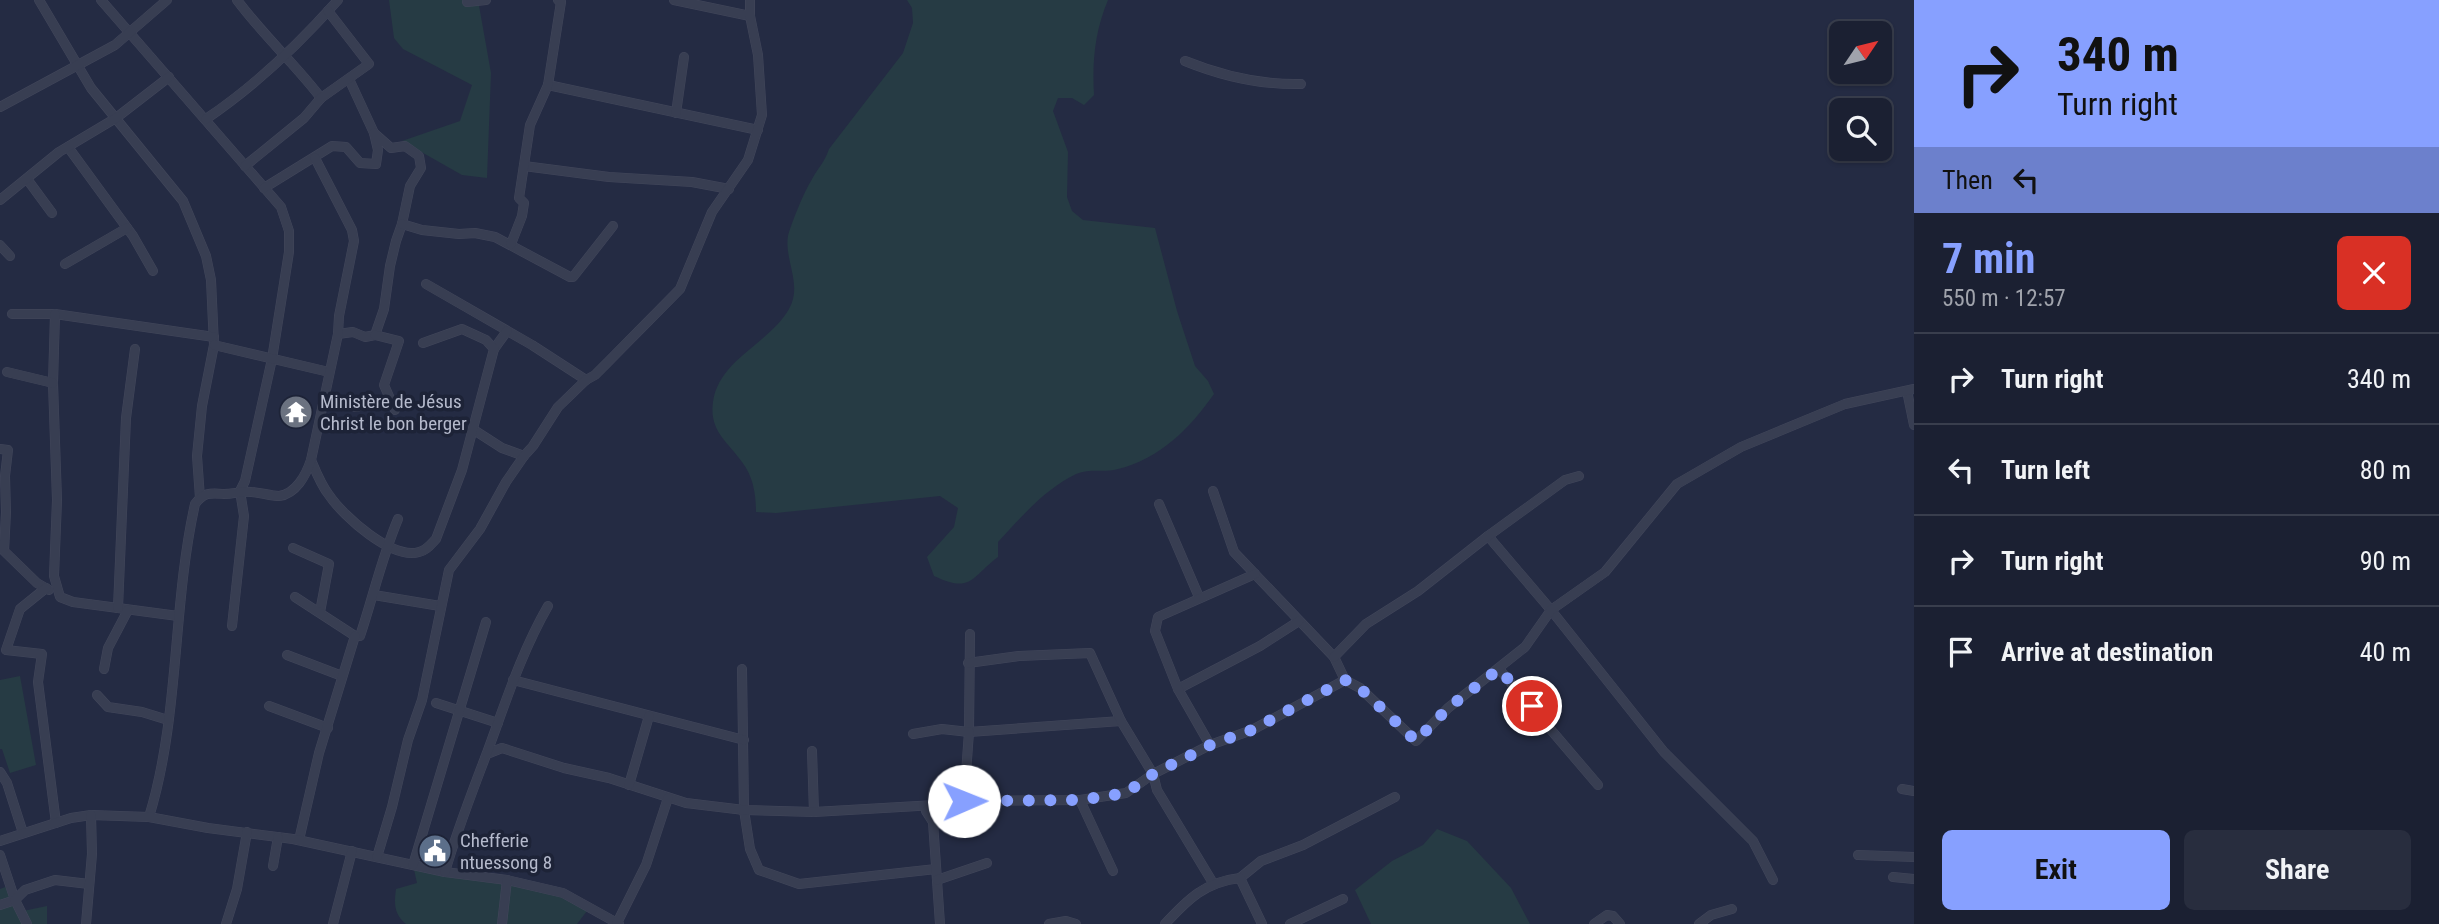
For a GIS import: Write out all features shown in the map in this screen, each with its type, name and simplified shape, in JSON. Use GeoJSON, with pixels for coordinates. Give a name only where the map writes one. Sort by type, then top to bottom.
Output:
{"type":"FeatureCollection","features":[{"type":"Feature","properties":{"kind":"street"},"geometry":{"type":"LineString","coordinates":[[39,0],[91,88],[183,201],[197,230],[211,280],[214,341],[202,406],[197,456],[200,498]]}},
{"type":"Feature","properties":{"kind":"street"},"geometry":{"type":"LineString","coordinates":[[101,0],[281,207],[287,221],[290,241],[272,359],[245,481],[240,491],[244,516],[232,626]]}},
{"type":"Feature","properties":{"kind":"street"},"geometry":{"type":"LineString","coordinates":[[0,107],[115,45],[167,0]]}},
{"type":"Feature","properties":{"kind":"street"},"geometry":{"type":"LineString","coordinates":[[237,0],[321,98]]}},
{"type":"Feature","properties":{"kind":"street"},"geometry":{"type":"LineString","coordinates":[[206,120],[283,56],[338,0]]}},
{"type":"Feature","properties":{"kind":"street"},"geometry":{"type":"LineString","coordinates":[[467,2],[486,0]]}},
{"type":"Feature","properties":{"kind":"street"},"geometry":{"type":"LineString","coordinates":[[511,244],[522,216],[524,203],[519,198],[530,125],[548,85],[561,2],[558,0]]}},
{"type":"Feature","properties":{"kind":"street"},"geometry":{"type":"LineString","coordinates":[[674,0],[750,16]]}},
{"type":"Feature","properties":{"kind":"street"},"geometry":{"type":"LineString","coordinates":[[377,857],[408,740],[422,700],[449,570],[480,529],[494,502],[558,407],[601,369],[680,289],[708,220],[748,160],[762,115],[758,55],[750,16],[750,0]]}},
{"type":"Feature","properties":{"kind":"street"},"geometry":{"type":"LineString","coordinates":[[245,166],[304,118],[321,98],[369,64],[328,11]]}},
{"type":"Feature","properties":{"kind":"street"},"geometry":{"type":"LineString","coordinates":[[676,113],[684,57]]}},
{"type":"Feature","properties":{"kind":"street"},"geometry":{"type":"LineString","coordinates":[[1185,61],[1218,74],[1274,85],[1301,84]]}},
{"type":"Feature","properties":{"kind":"street"},"geometry":{"type":"LineString","coordinates":[[0,200],[68,146],[116,118],[169,78]]}},
{"type":"Feature","properties":{"kind":"street"},"geometry":{"type":"LineString","coordinates":[[264,188],[332,146],[346,147],[360,163],[376,164],[378,150],[374,134],[349,79]]}},
{"type":"Feature","properties":{"kind":"street"},"geometry":{"type":"LineString","coordinates":[[548,85],[758,130]]}},
{"type":"Feature","properties":{"kind":"street"},"geometry":{"type":"LineString","coordinates":[[374,134],[391,148],[405,146],[419,156],[421,168],[410,186],[396,241],[384,309],[374,335]]}},
{"type":"Feature","properties":{"kind":"street"},"geometry":{"type":"LineString","coordinates":[[68,146],[127,228],[153,271]]}},
{"type":"Feature","properties":{"kind":"street"},"geometry":{"type":"LineString","coordinates":[[149,817],[160,774],[178,616],[195,503],[210,492],[232,494],[240,491],[279,496],[287,493],[306,475],[311,460],[338,334],[354,241],[352,230],[315,158]]}},
{"type":"Feature","properties":{"kind":"street"},"geometry":{"type":"LineString","coordinates":[[524,166],[609,177],[692,182],[729,189]]}},
{"type":"Feature","properties":{"kind":"street"},"geometry":{"type":"LineString","coordinates":[[27,179],[52,213]]}},
{"type":"Feature","properties":{"kind":"street"},"geometry":{"type":"LineString","coordinates":[[402,225],[422,230],[495,237],[573,277],[613,226]]}},
{"type":"Feature","properties":{"kind":"street"},"geometry":{"type":"LineString","coordinates":[[65,264],[127,228]]}},
{"type":"Feature","properties":{"kind":"street"},"geometry":{"type":"LineString","coordinates":[[0,245],[10,256]]}},
{"type":"Feature","properties":{"kind":"street"},"geometry":{"type":"LineString","coordinates":[[426,284],[586,380]]}},
{"type":"Feature","properties":{"kind":"street"},"geometry":{"type":"LineString","coordinates":[[12,314],[55,314],[214,341],[272,359],[329,372]]}},
{"type":"Feature","properties":{"kind":"street"},"geometry":{"type":"LineString","coordinates":[[55,314],[53,383],[57,500],[54,576],[60,597]]}},
{"type":"Feature","properties":{"kind":"street"},"geometry":{"type":"LineString","coordinates":[[423,343],[462,329],[486,340],[494,349]]}},
{"type":"Feature","properties":{"kind":"street"},"geometry":{"type":"LineString","coordinates":[[311,460],[328,494],[343,513],[387,545],[415,553],[422,552],[436,539],[463,470],[494,349],[507,331]]}},
{"type":"Feature","properties":{"kind":"street"},"geometry":{"type":"LineString","coordinates":[[338,334],[353,332],[365,337],[374,335],[399,341],[384,385],[395,410]]}},
{"type":"Feature","properties":{"kind":"street"},"geometry":{"type":"LineString","coordinates":[[104,669],[108,648],[123,609],[127,418],[135,349]]}},
{"type":"Feature","properties":{"kind":"street"},"geometry":{"type":"LineString","coordinates":[[7,372],[53,383]]}},
{"type":"Feature","properties":{"kind":"street"},"geometry":{"type":"LineString","coordinates":[[1213,491],[1234,552],[1334,657],[1345,680],[1360,688],[1416,741],[1448,708],[1525,647],[1551,610],[1605,572],[1677,484],[1741,447],[1845,404],[1910,390],[1914,425]]}},
{"type":"Feature","properties":{"kind":"street"},"geometry":{"type":"LineString","coordinates":[[324,400],[358,407]]}},
{"type":"Feature","properties":{"kind":"street"},"geometry":{"type":"LineString","coordinates":[[474,430],[502,448],[524,456]]}},
{"type":"Feature","properties":{"kind":"street"},"geometry":{"type":"LineString","coordinates":[[0,449],[8,450],[4,551],[17,566],[60,597],[74,602],[178,616]]}},
{"type":"Feature","properties":{"kind":"street"},"geometry":{"type":"LineString","coordinates":[[1334,657],[1366,624],[1419,591],[1565,480],[1579,476]]}},
{"type":"Feature","properties":{"kind":"street"},"geometry":{"type":"LineString","coordinates":[[1159,504],[1199,597]]}},
{"type":"Feature","properties":{"kind":"street"},"geometry":{"type":"LineString","coordinates":[[295,597],[355,636],[360,636],[387,545],[398,519]]}},
{"type":"Feature","properties":{"kind":"street"},"geometry":{"type":"LineString","coordinates":[[1488,536],[1664,752],[1753,841],[1773,880]]}},
{"type":"Feature","properties":{"kind":"street"},"geometry":{"type":"LineString","coordinates":[[293,548],[329,564],[320,612]]}},
{"type":"Feature","properties":{"kind":"street"},"geometry":{"type":"LineString","coordinates":[[1210,745],[1178,689],[1155,631],[1157,617],[1255,574]]}},
{"type":"Feature","properties":{"kind":"street"},"geometry":{"type":"LineString","coordinates":[[46,588],[20,609],[6,650],[42,654],[38,682],[56,823]]}},
{"type":"Feature","properties":{"kind":"street"},"geometry":{"type":"LineString","coordinates":[[374,596],[440,606]]}},
{"type":"Feature","properties":{"kind":"street"},"geometry":{"type":"LineString","coordinates":[[445,872],[513,680],[531,636],[548,606]]}},
{"type":"Feature","properties":{"kind":"street"},"geometry":{"type":"LineString","coordinates":[[1178,689],[1260,646],[1299,621]]}},
{"type":"Feature","properties":{"kind":"street"},"geometry":{"type":"LineString","coordinates":[[413,865],[486,622]]}},
{"type":"Feature","properties":{"kind":"street"},"geometry":{"type":"LineString","coordinates":[[964,801],[969,732],[970,634]]}},
{"type":"Feature","properties":{"kind":"street"},"geometry":{"type":"LineString","coordinates":[[299,841],[319,753],[355,636]]}},
{"type":"Feature","properties":{"kind":"street"},"geometry":{"type":"LineString","coordinates":[[968,663],[1019,656],[1090,653],[1121,721],[1153,774],[1157,790],[1213,883]]}},
{"type":"Feature","properties":{"kind":"street"},"geometry":{"type":"LineString","coordinates":[[286,655],[342,676]]}},
{"type":"Feature","properties":{"kind":"street"},"geometry":{"type":"LineString","coordinates":[[742,669],[744,810],[750,849],[759,870],[799,884],[936,869]]}},
{"type":"Feature","properties":{"kind":"street"},"geometry":{"type":"LineString","coordinates":[[1499,669],[1598,785]]}},
{"type":"Feature","properties":{"kind":"street"},"geometry":{"type":"LineString","coordinates":[[513,680],[744,740]]}},
{"type":"Feature","properties":{"kind":"street"},"geometry":{"type":"LineString","coordinates":[[486,754],[502,748],[686,803],[744,810],[814,812],[964,801],[1080,800],[1126,793],[1153,774],[1210,745],[1252,730],[1345,680]]}},
{"type":"Feature","properties":{"kind":"street"},"geometry":{"type":"LineString","coordinates":[[97,695],[108,707],[142,712],[167,720]]}},
{"type":"Feature","properties":{"kind":"street"},"geometry":{"type":"LineString","coordinates":[[436,703],[498,723]]}},
{"type":"Feature","properties":{"kind":"street"},"geometry":{"type":"LineString","coordinates":[[269,706],[328,728]]}},
{"type":"Feature","properties":{"kind":"street"},"geometry":{"type":"LineString","coordinates":[[629,785],[649,716]]}},
{"type":"Feature","properties":{"kind":"street"},"geometry":{"type":"LineString","coordinates":[[913,734],[942,729],[969,732],[1121,721]]}},
{"type":"Feature","properties":{"kind":"street"},"geometry":{"type":"LineString","coordinates":[[812,751],[814,812]]}},
{"type":"Feature","properties":{"kind":"street"},"geometry":{"type":"LineString","coordinates":[[0,772],[7,783],[23,833]]}},
{"type":"Feature","properties":{"kind":"street"},"geometry":{"type":"LineString","coordinates":[[1902,789],[1914,791]]}},
{"type":"Feature","properties":{"kind":"street"},"geometry":{"type":"LineString","coordinates":[[1165,924],[1185,902],[1213,883],[1240,878],[1261,861],[1303,845],[1395,797]]}},
{"type":"Feature","properties":{"kind":"street"},"geometry":{"type":"LineString","coordinates":[[0,841],[90,815],[149,817],[278,837],[445,872],[507,880],[563,893],[618,923],[650,853],[668,798]]}},
{"type":"Feature","properties":{"kind":"street"},"geometry":{"type":"LineString","coordinates":[[1080,800],[1113,872]]}},
{"type":"Feature","properties":{"kind":"street"},"geometry":{"type":"LineString","coordinates":[[935,805],[926,811],[933,822],[940,924]]}},
{"type":"Feature","properties":{"kind":"street"},"geometry":{"type":"LineString","coordinates":[[86,924],[92,854],[90,815]]}},
{"type":"Feature","properties":{"kind":"street"},"geometry":{"type":"LineString","coordinates":[[226,924],[237,889],[247,832]]}},
{"type":"Feature","properties":{"kind":"street"},"geometry":{"type":"LineString","coordinates":[[273,866],[278,837]]}},
{"type":"Feature","properties":{"kind":"street"},"geometry":{"type":"LineString","coordinates":[[334,924],[352,851]]}},
{"type":"Feature","properties":{"kind":"street"},"geometry":{"type":"LineString","coordinates":[[0,855],[15,900],[27,924]]}},
{"type":"Feature","properties":{"kind":"street"},"geometry":{"type":"LineString","coordinates":[[1858,855],[1914,857]]}},
{"type":"Feature","properties":{"kind":"street"},"geometry":{"type":"LineString","coordinates":[[937,880],[987,863]]}},
{"type":"Feature","properties":{"kind":"street"},"geometry":{"type":"LineString","coordinates":[[1893,877],[1914,879]]}},
{"type":"Feature","properties":{"kind":"street"},"geometry":{"type":"LineString","coordinates":[[1240,878],[1262,924]]}},
{"type":"Feature","properties":{"kind":"street"},"geometry":{"type":"LineString","coordinates":[[0,905],[15,900],[25,890],[55,880],[89,884]]}},
{"type":"Feature","properties":{"kind":"street"},"geometry":{"type":"LineString","coordinates":[[502,924],[507,880]]}},
{"type":"Feature","properties":{"kind":"street"},"geometry":{"type":"LineString","coordinates":[[1290,924],[1343,899]]}},
{"type":"Feature","properties":{"kind":"street"},"geometry":{"type":"LineString","coordinates":[[1699,924],[1710,915],[1732,909]]}},
{"type":"Feature","properties":{"kind":"street"},"geometry":{"type":"LineString","coordinates":[[1594,924],[1607,915],[1613,916],[1620,924]]}},
{"type":"Feature","properties":{"kind":"street"},"geometry":{"type":"LineString","coordinates":[[1049,924],[1066,920],[1076,924]]}},
{"type":"Feature","properties":{"kind":"shaded area"},"geometry":{"type":"Polygon","coordinates":[[[389,0],[478,0],[491,73],[487,178],[462,175],[402,141],[460,121],[472,85],[403,49],[394,38],[389,0]]]}},
{"type":"Feature","properties":{"kind":"shaded area"},"geometry":{"type":"Polygon","coordinates":[[[907,0],[1108,0],[1095,46],[1094,95],[1084,105],[1072,98],[1058,98],[1053,111],[1068,152],[1067,197],[1072,211],[1083,220],[1155,228],[1195,366],[1208,381],[1214,394],[1195,419],[1161,450],[1118,469],[1081,472],[1054,487],[998,542],[998,557],[976,577],[964,583],[934,576],[927,557],[954,527],[958,508],[940,496],[776,513],[756,512],[749,473],[720,435],[712,412],[717,387],[725,374],[770,332],[789,309],[793,300],[794,282],[787,245],[795,216],[829,149],[903,53],[913,23],[912,8],[907,0]]]}},
{"type":"Feature","properties":{"kind":"shaded area"},"geometry":{"type":"Polygon","coordinates":[[[20,676],[36,765],[10,773],[0,749],[0,680],[20,676]]]}},
{"type":"Feature","properties":{"kind":"shaded area"},"geometry":{"type":"Polygon","coordinates":[[[1437,829],[1467,841],[1511,888],[1530,924],[1371,924],[1355,890],[1392,861],[1423,845],[1437,829]]]}},
{"type":"Feature","properties":{"kind":"shaded area"},"geometry":{"type":"Polygon","coordinates":[[[413,865],[563,893],[590,907],[577,924],[406,924],[396,908],[396,889],[417,883],[413,865]]]}},
{"type":"Feature","properties":{"kind":"shaded area"},"geometry":{"type":"Polygon","coordinates":[[[8,886],[23,911],[47,906],[47,924],[0,924],[0,889],[8,886]]]}},
{"type":"Feature","properties":{"kind":"place","name":"Ministère de Jésus Christ le bon berger"},"geometry":{"type":"Point","coordinates":[296,412]}},
{"type":"Feature","properties":{"kind":"place","name":"Chefferie ntuessong 8"},"geometry":{"type":"Point","coordinates":[435,851]}},
{"type":"Feature","properties":{"kind":"route"},"geometry":{"type":"LineString","coordinates":[[964,801],[1080,800],[1126,793],[1153,774],[1210,745],[1252,730],[1345,680],[1360,688],[1416,741],[1448,708],[1499,669],[1532,706]]}}]}
